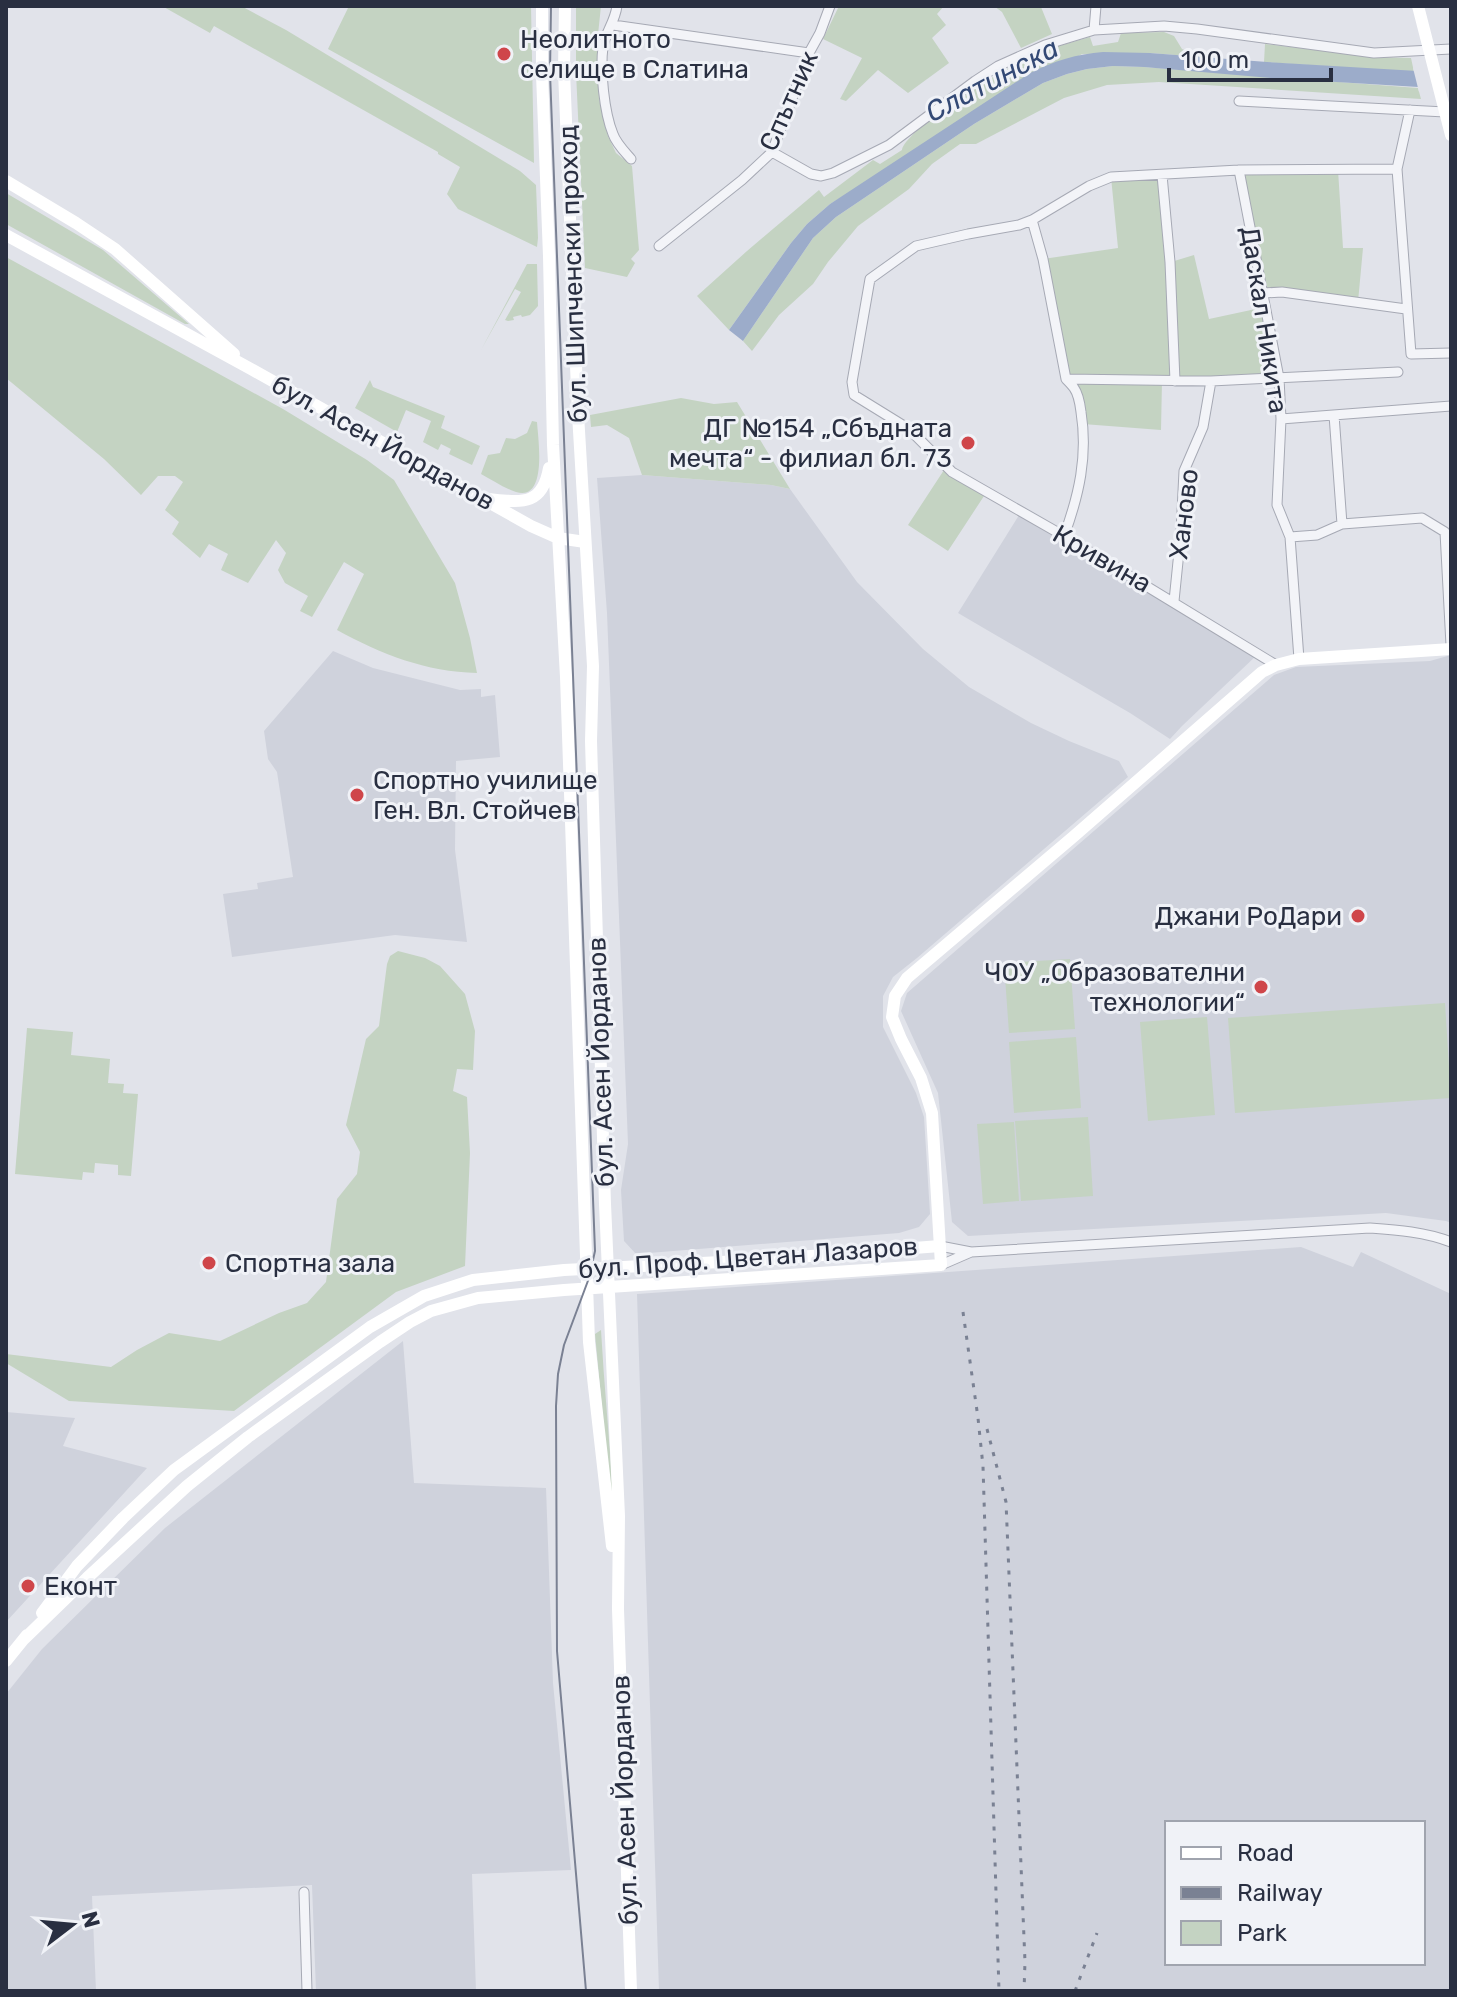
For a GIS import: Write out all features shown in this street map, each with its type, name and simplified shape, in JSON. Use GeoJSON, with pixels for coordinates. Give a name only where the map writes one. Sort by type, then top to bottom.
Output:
{"type":"FeatureCollection","features":[{"type":"Feature","properties":{"kind":"main road","name":"бул. Шипченски проход"},"geometry":{"type":"LineString","coordinates":[[542,6],[558,538]]}},
{"type":"Feature","properties":{"kind":"main road","name":"бул. Шипченски проход"},"geometry":{"type":"LineString","coordinates":[[565,6],[564,71],[585,542]]}},
{"type":"Feature","properties":{"kind":"main road"},"geometry":{"type":"LineString","coordinates":[[1418,6],[1451,135]]}},
{"type":"Feature","properties":{"kind":"main road","name":"бул. Асен Йорданов"},"geometry":{"type":"LineString","coordinates":[[6,181],[115,249],[251,369]]}},
{"type":"Feature","properties":{"kind":"main road","name":"бул. Асен Йорданов"},"geometry":{"type":"LineString","coordinates":[[6,235],[531,526],[558,538],[585,542],[593,666],[591,741],[608,1287],[619,1516],[618,1609],[631,1991]]}},
{"type":"Feature","properties":{"kind":"main road"},"geometry":{"type":"LineString","coordinates":[[482,498],[520,502],[536,496],[546,481],[553,445]]}},
{"type":"Feature","properties":{"kind":"main road","name":"бул. Асен Йорданов"},"geometry":{"type":"LineString","coordinates":[[558,538],[566,677],[587,1289],[593,1380],[618,1609]]}},
{"type":"Feature","properties":{"kind":"main road"},"geometry":{"type":"LineString","coordinates":[[1276,665],[1299,659],[1451,647]]}},
{"type":"Feature","properties":{"kind":"main road","name":"бул. Проф. Цветан Лазаров"},"geometry":{"type":"LineString","coordinates":[[6,1661],[77,1566],[174,1470],[404,1305],[449,1286],[473,1280],[587,1268],[760,1260],[940,1246],[932,1113],[921,1078],[892,1017],[895,996],[907,978],[1262,672],[1276,665]]}},
{"type":"Feature","properties":{"kind":"main road"},"geometry":{"type":"LineString","coordinates":[[940,1246],[941,1265]]}},
{"type":"Feature","properties":{"kind":"main road","name":"бул. Проф. Цветан Лазаров"},"geometry":{"type":"LineString","coordinates":[[23,1640],[187,1486],[248,1437],[410,1322],[431,1311],[478,1298],[941,1265]]}},
{"type":"Feature","properties":{"kind":"street"},"geometry":{"type":"LineString","coordinates":[[617,6],[603,50],[606,110],[613,134],[631,159]]}},
{"type":"Feature","properties":{"kind":"street","name":"Спътник"},"geometry":{"type":"LineString","coordinates":[[659,246],[772,152],[830,6]]}},
{"type":"Feature","properties":{"kind":"street"},"geometry":{"type":"LineString","coordinates":[[1094,30],[1096,6]]}},
{"type":"Feature","properties":{"kind":"street"},"geometry":{"type":"LineString","coordinates":[[613,25],[809,53]]}},
{"type":"Feature","properties":{"kind":"street"},"geometry":{"type":"LineString","coordinates":[[772,152],[811,174],[821,176],[833,173],[889,145],[998,66],[1045,45],[1094,30],[1164,26],[1374,53],[1430,54],[1451,49]]}},
{"type":"Feature","properties":{"kind":"street"},"geometry":{"type":"LineString","coordinates":[[1239,101],[1410,110],[1446,108]]}},
{"type":"Feature","properties":{"kind":"street"},"geometry":{"type":"LineString","coordinates":[[1410,110],[1397,169],[1411,354],[1451,353]]}},
{"type":"Feature","properties":{"kind":"street"},"geometry":{"type":"LineString","coordinates":[[1064,536],[1076,503],[1083,465],[1083,424],[1079,397],[1066,379],[1043,259],[1032,220],[1089,186],[1111,177],[1239,170],[1397,169]]}},
{"type":"Feature","properties":{"kind":"street","name":"Даскал Никита"},"geometry":{"type":"LineString","coordinates":[[1239,170],[1279,378],[1281,419],[1277,505],[1290,537],[1299,659]]}},
{"type":"Feature","properties":{"kind":"street"},"geometry":{"type":"LineString","coordinates":[[1162,175],[1170,262],[1175,381]]}},
{"type":"Feature","properties":{"kind":"street","name":"Кривина"},"geometry":{"type":"LineString","coordinates":[[1032,220],[916,246],[870,279],[852,382],[854,395],[909,429],[952,472],[1174,601],[1276,665]]}},
{"type":"Feature","properties":{"kind":"street"},"geometry":{"type":"LineString","coordinates":[[1263,293],[1282,292],[1406,309]]}},
{"type":"Feature","properties":{"kind":"street"},"geometry":{"type":"LineString","coordinates":[[1066,379],[1211,381],[1398,372]]}},
{"type":"Feature","properties":{"kind":"street","name":"Ханово"},"geometry":{"type":"LineString","coordinates":[[1174,601],[1184,471],[1203,427],[1211,381]]}},
{"type":"Feature","properties":{"kind":"street"},"geometry":{"type":"LineString","coordinates":[[1281,419],[1451,406]]}},
{"type":"Feature","properties":{"kind":"street"},"geometry":{"type":"LineString","coordinates":[[1334,415],[1342,524]]}},
{"type":"Feature","properties":{"kind":"street"},"geometry":{"type":"LineString","coordinates":[[1290,537],[1317,535],[1342,524],[1422,518],[1448,532],[1451,647]]}},
{"type":"Feature","properties":{"kind":"street"},"geometry":{"type":"LineString","coordinates":[[940,1246],[971,1252],[1370,1228],[1433,1235],[1451,1242]]}},
{"type":"Feature","properties":{"kind":"street"},"geometry":{"type":"LineString","coordinates":[[941,1265],[971,1252]]}},
{"type":"Feature","properties":{"kind":"street"},"geometry":{"type":"LineString","coordinates":[[304,1892],[307,1991]]}},
{"type":"Feature","properties":{"kind":"shaded area"},"geometry":{"type":"Polygon","coordinates":[[[642,475],[790,489],[857,582],[923,649],[969,687],[1031,723],[1119,761],[1128,777],[893,977],[883,996],[883,1027],[916,1093],[924,1117],[930,1214],[919,1227],[899,1233],[636,1254],[624,1241],[621,1190],[628,1144],[607,613],[597,478],[642,475]]]}},
{"type":"Feature","properties":{"kind":"shaded area"},"geometry":{"type":"Polygon","coordinates":[[[1021,512],[1258,654],[1170,739],[958,613],[1021,512]]]}},
{"type":"Feature","properties":{"kind":"shaded area"},"geometry":{"type":"Polygon","coordinates":[[[333,651],[373,668],[460,690],[481,689],[481,697],[495,695],[500,757],[456,761],[455,850],[467,942],[395,935],[232,957],[223,894],[258,889],[257,883],[293,877],[277,772],[268,759],[264,731],[333,651]]]}},
{"type":"Feature","properties":{"kind":"shaded area"},"geometry":{"type":"Polygon","coordinates":[[[1451,655],[1451,1223],[1386,1213],[968,1236],[952,1222],[938,1093],[901,1011],[907,993],[1274,675],[1296,667],[1430,661],[1451,655]]]}},
{"type":"Feature","properties":{"kind":"shaded area"},"geometry":{"type":"Polygon","coordinates":[[[1301,1247],[1353,1267],[1361,1252],[1451,1294],[1451,1991],[659,1991],[637,1294],[1301,1247]]]}},
{"type":"Feature","properties":{"kind":"shaded area"},"geometry":{"type":"Polygon","coordinates":[[[403,1341],[414,1483],[546,1488],[553,1683],[571,1870],[472,1874],[476,1991],[316,1991],[312,1885],[92,1896],[96,1991],[6,1991],[6,1694],[42,1649],[165,1528],[403,1341]]]}},
{"type":"Feature","properties":{"kind":"shaded area"},"geometry":{"type":"Polygon","coordinates":[[[6,1412],[75,1418],[63,1446],[147,1468],[6,1622],[6,1412]]]}},
{"type":"Feature","properties":{"kind":"green space"},"geometry":{"type":"Polygon","coordinates":[[[162,6],[241,6],[520,171],[536,185],[537,247],[458,209],[447,194],[460,167],[438,152],[214,26],[210,33],[162,6]]]}},
{"type":"Feature","properties":{"kind":"green space"},"geometry":{"type":"Polygon","coordinates":[[[349,6],[531,6],[534,163],[328,49],[349,6]]]}},
{"type":"Feature","properties":{"kind":"green space"},"geometry":{"type":"Polygon","coordinates":[[[576,6],[601,6],[597,44],[599,99],[608,136],[616,153],[632,166],[639,250],[631,259],[635,263],[627,277],[585,268],[576,6]]]}},
{"type":"Feature","properties":{"kind":"green space"},"geometry":{"type":"Polygon","coordinates":[[[839,6],[944,6],[937,14],[946,25],[932,38],[949,63],[908,93],[878,70],[846,101],[840,99],[862,58],[823,39],[839,6]]]}},
{"type":"Feature","properties":{"kind":"green space"},"geometry":{"type":"Polygon","coordinates":[[[994,6],[1041,7],[1052,34],[1021,48],[1002,12],[994,6]]]}},
{"type":"Feature","properties":{"kind":"green space"},"geometry":{"type":"Polygon","coordinates":[[[1164,32],[1174,36],[1182,49],[1201,57],[1150,53],[1082,54],[830,204],[791,243],[729,330],[697,296],[819,190],[824,197],[873,160],[880,164],[902,150],[909,139],[942,111],[1010,67],[1042,51],[1090,37],[1093,46],[1118,42],[1121,33],[1164,32]]]}},
{"type":"Feature","properties":{"kind":"green space"},"geometry":{"type":"Polygon","coordinates":[[[1265,44],[1373,57],[1411,58],[1414,72],[1264,62],[1265,44]]]}},
{"type":"Feature","properties":{"kind":"green space"},"geometry":{"type":"Polygon","coordinates":[[[1113,66],[1418,88],[1421,99],[1159,82],[1107,85],[1064,98],[976,144],[960,144],[932,164],[909,189],[858,226],[813,284],[779,315],[752,351],[743,341],[813,238],[836,217],[974,124],[1043,83],[1087,69],[1113,66]]]}},
{"type":"Feature","properties":{"kind":"green space"},"geometry":{"type":"Polygon","coordinates":[[[1239,170],[1338,170],[1343,248],[1363,248],[1358,302],[1263,293],[1239,170]]]}},
{"type":"Feature","properties":{"kind":"green space"},"geometry":{"type":"Polygon","coordinates":[[[1162,175],[1171,262],[1194,255],[1209,319],[1265,307],[1279,378],[1162,381],[1161,430],[1083,424],[1079,397],[1066,379],[1043,259],[1118,248],[1111,177],[1162,175]]]}},
{"type":"Feature","properties":{"kind":"green space"},"geometry":{"type":"Polygon","coordinates":[[[6,193],[103,250],[189,324],[6,224],[6,193]]]}},
{"type":"Feature","properties":{"kind":"green space"},"geometry":{"type":"Polygon","coordinates":[[[6,257],[283,409],[394,480],[455,583],[477,673],[440,669],[404,660],[337,630],[364,574],[344,562],[312,617],[300,611],[308,596],[285,583],[278,570],[286,553],[276,540],[248,583],[221,570],[228,554],[209,544],[200,558],[172,534],[179,522],[165,510],[183,482],[175,476],[158,476],[141,495],[104,459],[6,378],[6,257]]]}},
{"type":"Feature","properties":{"kind":"green space"},"geometry":{"type":"Polygon","coordinates":[[[527,264],[537,264],[538,306],[530,315],[505,320],[521,292],[515,289],[481,350],[527,264]]]}},
{"type":"Feature","properties":{"kind":"green space"},"geometry":{"type":"Polygon","coordinates":[[[370,380],[373,387],[445,416],[441,428],[480,446],[472,465],[449,454],[451,449],[441,444],[438,450],[423,442],[431,421],[406,410],[397,432],[355,408],[370,380]]]}},
{"type":"Feature","properties":{"kind":"green space"},"geometry":{"type":"Polygon","coordinates":[[[681,398],[714,404],[737,402],[790,489],[642,475],[629,438],[607,425],[591,427],[590,415],[681,398]]]}},
{"type":"Feature","properties":{"kind":"green space"},"geometry":{"type":"Polygon","coordinates":[[[532,421],[537,422],[539,454],[533,488],[526,493],[516,492],[481,474],[488,455],[500,453],[506,438],[515,439],[527,433],[532,421]]]}},
{"type":"Feature","properties":{"kind":"green space"},"geometry":{"type":"Polygon","coordinates":[[[944,470],[984,496],[948,551],[908,525],[944,470]]]}},
{"type":"Feature","properties":{"kind":"green space"},"geometry":{"type":"Polygon","coordinates":[[[398,951],[425,958],[440,966],[465,994],[475,1031],[473,1070],[457,1069],[453,1091],[467,1097],[470,1153],[465,1266],[396,1292],[234,1411],[69,1401],[6,1363],[6,1354],[111,1367],[169,1333],[220,1341],[307,1303],[326,1282],[337,1199],[357,1174],[360,1152],[346,1125],[366,1039],[379,1026],[387,964],[390,956],[398,951]]]}},
{"type":"Feature","properties":{"kind":"green space"},"geometry":{"type":"Polygon","coordinates":[[[1070,959],[1075,1029],[1009,1033],[1004,963],[1070,959]]]}},
{"type":"Feature","properties":{"kind":"green space"},"geometry":{"type":"Polygon","coordinates":[[[1445,1003],[1451,1098],[1235,1113],[1228,1018],[1445,1003]]]}},
{"type":"Feature","properties":{"kind":"green space"},"geometry":{"type":"Polygon","coordinates":[[[1207,1017],[1215,1115],[1148,1121],[1140,1022],[1207,1017]]]}},
{"type":"Feature","properties":{"kind":"green space"},"geometry":{"type":"Polygon","coordinates":[[[27,1028],[73,1032],[71,1055],[110,1059],[108,1083],[124,1084],[123,1093],[138,1094],[131,1176],[118,1175],[118,1165],[95,1163],[94,1173],[83,1172],[82,1180],[15,1174],[27,1028]]]}},
{"type":"Feature","properties":{"kind":"green space"},"geometry":{"type":"Polygon","coordinates":[[[1076,1037],[1081,1108],[1014,1113],[1009,1042],[1076,1037]]]}},
{"type":"Feature","properties":{"kind":"green space"},"geometry":{"type":"Polygon","coordinates":[[[1088,1117],[1093,1196],[1021,1201],[1015,1121],[1088,1117]]]}},
{"type":"Feature","properties":{"kind":"green space"},"geometry":{"type":"Polygon","coordinates":[[[1014,1122],[1019,1201],[983,1204],[977,1124],[1014,1122]]]}},
{"type":"Feature","properties":{"kind":"green space"},"geometry":{"type":"Polygon","coordinates":[[[601,1330],[613,1498],[595,1334],[601,1330]]]}},
{"type":"Feature","properties":{"kind":"water"},"geometry":{"type":"Polygon","coordinates":[[[1103,52],[1451,73],[1451,89],[1144,67],[1113,66],[1067,74],[1043,83],[974,124],[836,217],[813,238],[743,341],[729,330],[791,243],[830,204],[1030,73],[1066,59],[1103,52]]]}},
{"type":"Feature","properties":{"kind":"pier"},"geometry":{"type":"Polygon","coordinates":[[[1413,68],[1450,69],[1451,93],[1419,92],[1413,68]]]}},
{"type":"Feature","properties":{"kind":"tram line"},"geometry":{"type":"LineString","coordinates":[[551,6],[550,73],[595,1251],[589,1278],[564,1345],[558,1374],[557,1651],[586,1991]]}},
{"type":"Feature","properties":{"kind":"railway"},"geometry":{"type":"LineString","coordinates":[[963,1312],[983,1466],[999,1991]]}},
{"type":"Feature","properties":{"kind":"railway"},"geometry":{"type":"LineString","coordinates":[[987,1429],[1006,1502],[1024,1991]]}},
{"type":"Feature","properties":{"kind":"railway"},"geometry":{"type":"LineString","coordinates":[[1075,1991],[1097,1933]]}},
{"type":"Feature","properties":{"kind":"place","name":"Неолитното селище в Слатина"},"geometry":{"type":"Point","coordinates":[504,54]}},
{"type":"Feature","properties":{"kind":"place","name":"ДГ №154 „Сбъдната мечта“ - филиал бл. 73"},"geometry":{"type":"Point","coordinates":[968,443]}},
{"type":"Feature","properties":{"kind":"place","name":"Спортно училище Ген. Вл. Стойчев"},"geometry":{"type":"Point","coordinates":[357,795]}},
{"type":"Feature","properties":{"kind":"place","name":"Джани РоДари"},"geometry":{"type":"Point","coordinates":[1358,916]}},
{"type":"Feature","properties":{"kind":"place","name":"ЧОУ „Образователни технологии“"},"geometry":{"type":"Point","coordinates":[1261,987]}},
{"type":"Feature","properties":{"kind":"place","name":"Спортна зала"},"geometry":{"type":"Point","coordinates":[209,1263]}},
{"type":"Feature","properties":{"kind":"place","name":"Еконт"},"geometry":{"type":"Point","coordinates":[28,1586]}},
{"type":"Feature","properties":{"kind":"water label","name":"Слатинска"},"geometry":{"type":"Point","coordinates":[992,80]}}]}
